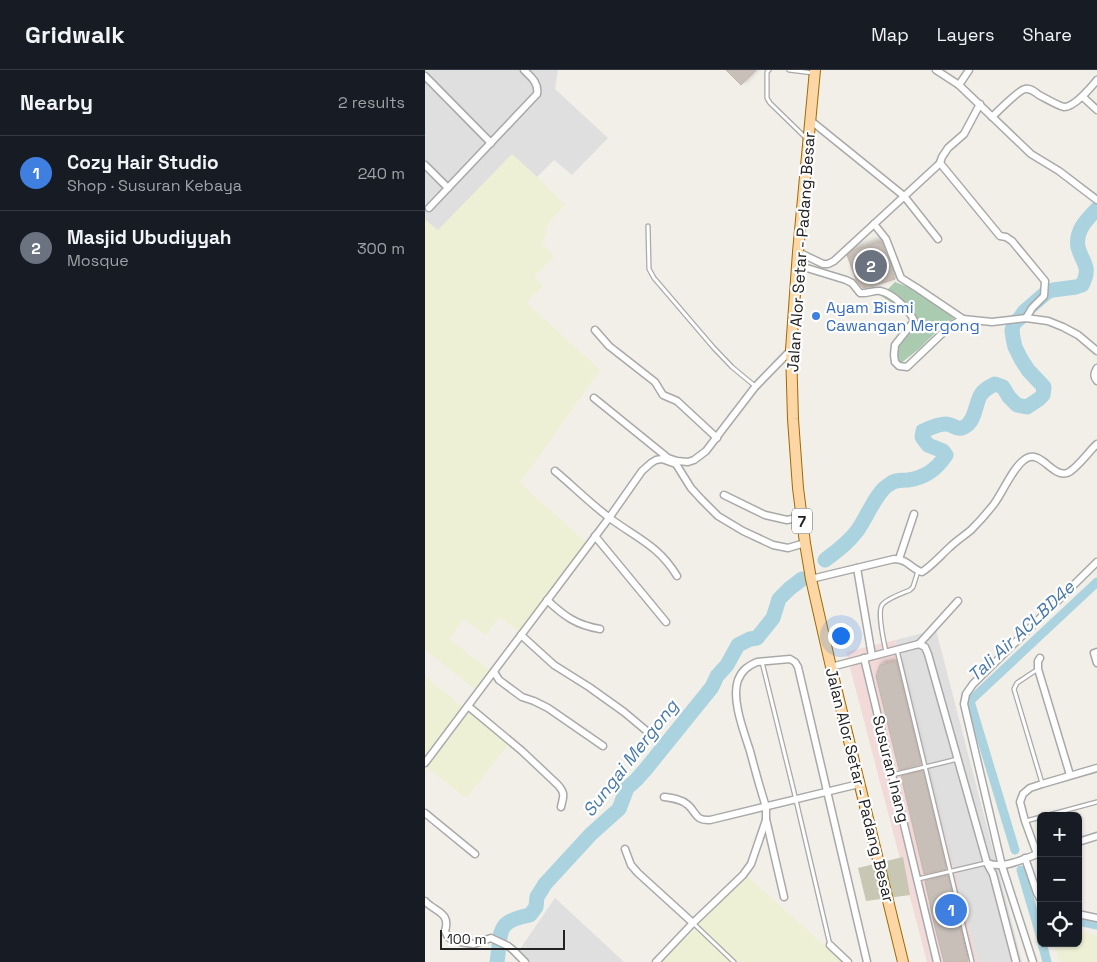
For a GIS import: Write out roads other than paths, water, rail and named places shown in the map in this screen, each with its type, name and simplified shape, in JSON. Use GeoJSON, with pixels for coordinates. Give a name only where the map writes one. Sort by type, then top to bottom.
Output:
{"type":"FeatureCollection","features":[{"type":"Feature","properties":{"kind":"main road","name":"Jalan Alor Setar - Padang Besar"},"geometry":{"type":"LineString","coordinates":[[814,72],[791,350],[793,419],[802,517],[811,579],[903,962]]}},
{"type":"Feature","properties":{"kind":"street"},"geometry":{"type":"LineString","coordinates":[[429,208],[537,94],[535,82],[524,70]]}},
{"type":"Feature","properties":{"kind":"street"},"geometry":{"type":"LineString","coordinates":[[936,70],[959,85],[1031,154],[1059,171],[1095,198]]}},
{"type":"Feature","properties":{"kind":"street"},"geometry":{"type":"LineString","coordinates":[[959,85],[969,70]]}},
{"type":"Feature","properties":{"kind":"street"},"geometry":{"type":"LineString","coordinates":[[425,76],[491,143]]}},
{"type":"Feature","properties":{"kind":"street"},"geometry":{"type":"LineString","coordinates":[[992,117],[1022,90],[1033,90],[1063,107],[1083,97],[1097,80]]}},
{"type":"Feature","properties":{"kind":"street"},"geometry":{"type":"LineString","coordinates":[[1083,97],[1097,110]]}},
{"type":"Feature","properties":{"kind":"street"},"geometry":{"type":"LineString","coordinates":[[798,252],[823,264],[834,261],[940,163],[948,148],[964,134],[980,104]]}},
{"type":"Feature","properties":{"kind":"street"},"geometry":{"type":"LineString","coordinates":[[810,120],[904,196],[938,239]]}},
{"type":"Feature","properties":{"kind":"street"},"geometry":{"type":"LineString","coordinates":[[940,163],[1000,236],[1012,241],[1045,281],[1044,296],[1025,318]]}},
{"type":"Feature","properties":{"kind":"street"},"geometry":{"type":"LineString","coordinates":[[425,165],[448,188]]}},
{"type":"Feature","properties":{"kind":"street"},"geometry":{"type":"LineString","coordinates":[[873,224],[886,239],[901,278],[963,319],[992,322],[1025,318],[1048,321],[1078,335],[1097,351]]}},
{"type":"Feature","properties":{"kind":"street"},"geometry":{"type":"LineString","coordinates":[[797,265],[846,280],[860,293],[866,294],[880,291],[888,294],[904,306],[913,321],[895,346],[893,355],[895,362],[899,366],[907,367],[950,326],[963,319]]}},
{"type":"Feature","properties":{"kind":"street"},"geometry":{"type":"LineString","coordinates":[[595,330],[609,346],[655,382],[663,395],[677,401],[717,438]]}},
{"type":"Feature","properties":{"kind":"street"},"geometry":{"type":"LineString","coordinates":[[425,763],[609,518],[642,471],[656,460],[662,459],[675,464],[688,462],[706,451],[755,387],[791,350]]}},
{"type":"Feature","properties":{"kind":"street"},"geometry":{"type":"LineString","coordinates":[[1097,368],[1094,377],[1097,381]]}},
{"type":"Feature","properties":{"kind":"street"},"geometry":{"type":"LineString","coordinates":[[594,398],[667,458],[688,462]]}},
{"type":"Feature","properties":{"kind":"street"},"geometry":{"type":"LineString","coordinates":[[811,579],[894,559],[907,562],[922,572],[987,514],[1015,470],[1024,460],[1032,457],[1039,459],[1060,473],[1065,474],[1072,471],[1097,444]]}},
{"type":"Feature","properties":{"kind":"street"},"geometry":{"type":"LineString","coordinates":[[675,464],[691,488],[718,516],[743,531],[773,545],[788,548],[805,544]]}},
{"type":"Feature","properties":{"kind":"street"},"geometry":{"type":"LineString","coordinates":[[555,470],[609,518],[648,543],[670,565],[677,576]]}},
{"type":"Feature","properties":{"kind":"street"},"geometry":{"type":"LineString","coordinates":[[724,495],[765,515],[787,520],[802,517]]}},
{"type":"Feature","properties":{"kind":"street"},"geometry":{"type":"LineString","coordinates":[[899,559],[913,514]]}},
{"type":"Feature","properties":{"kind":"street"},"geometry":{"type":"LineString","coordinates":[[595,536],[666,622]]}},
{"type":"Feature","properties":{"kind":"street"},"geometry":{"type":"LineString","coordinates":[[1033,962],[1003,866],[965,704],[966,694],[973,684],[1097,562]]}},
{"type":"Feature","properties":{"kind":"street"},"geometry":{"type":"LineString","coordinates":[[857,568],[872,656]]}},
{"type":"Feature","properties":{"kind":"street"},"geometry":{"type":"LineString","coordinates":[[547,600],[571,620],[585,627],[599,629]]}},
{"type":"Feature","properties":{"kind":"street"},"geometry":{"type":"LineString","coordinates":[[831,667],[919,644],[958,601]]}},
{"type":"Feature","properties":{"kind":"street"},"geometry":{"type":"LineString","coordinates":[[521,635],[554,665],[610,702],[655,738]]}},
{"type":"Feature","properties":{"kind":"street"},"geometry":{"type":"LineString","coordinates":[[919,644],[925,647],[928,654],[959,758],[987,863],[993,874],[1016,962]]}},
{"type":"Feature","properties":{"kind":"street"},"geometry":{"type":"LineString","coordinates":[[1097,652],[1094,653],[1097,663]]}},
{"type":"Feature","properties":{"kind":"street","name":"Susuran Inang"},"geometry":{"type":"LineString","coordinates":[[864,658],[937,962]]}},
{"type":"Feature","properties":{"kind":"street"},"geometry":{"type":"LineString","coordinates":[[1040,658],[1037,669],[1070,775]]}},
{"type":"Feature","properties":{"kind":"street"},"geometry":{"type":"LineString","coordinates":[[784,897],[766,819],[766,807],[738,708],[736,689],[743,670],[757,662],[790,659],[798,667],[867,962]]}},
{"type":"Feature","properties":{"kind":"street"},"geometry":{"type":"LineString","coordinates":[[494,672],[499,680],[521,697],[548,708],[603,746]]}},
{"type":"Feature","properties":{"kind":"street"},"geometry":{"type":"LineString","coordinates":[[468,706],[522,751],[558,785],[563,791],[561,807]]}},
{"type":"Feature","properties":{"kind":"street"},"geometry":{"type":"LineString","coordinates":[[1037,849],[1025,821],[1021,802],[1023,794],[1030,788],[1097,768]]}},
{"type":"Feature","properties":{"kind":"street"},"geometry":{"type":"LineString","coordinates":[[664,797],[681,801],[688,805],[697,817],[711,820],[859,784]]}},
{"type":"Feature","properties":{"kind":"street"},"geometry":{"type":"LineString","coordinates":[[425,813],[475,854]]}},
{"type":"Feature","properties":{"kind":"street"},"geometry":{"type":"LineString","coordinates":[[656,962],[743,875],[751,864],[766,819]]}},
{"type":"Feature","properties":{"kind":"street"},"geometry":{"type":"LineString","coordinates":[[1082,841],[1097,836]]}},
{"type":"Feature","properties":{"kind":"street"},"geometry":{"type":"LineString","coordinates":[[625,849],[631,865],[638,873],[693,923]]}},
{"type":"Feature","properties":{"kind":"street"},"geometry":{"type":"LineString","coordinates":[[987,863],[993,866],[1003,866],[1037,855]]}},
{"type":"Feature","properties":{"kind":"street"},"geometry":{"type":"LineString","coordinates":[[1025,858],[1037,893]]}},
{"type":"Feature","properties":{"kind":"street"},"geometry":{"type":"LineString","coordinates":[[425,901],[447,919],[445,931],[452,940],[474,944],[491,938],[508,946],[525,962]]}},
{"type":"Feature","properties":{"kind":"street"},"geometry":{"type":"LineString","coordinates":[[1082,915],[1097,918]]}},
{"type":"Feature","properties":{"kind":"street"},"geometry":{"type":"LineString","coordinates":[[829,945],[848,962]]}},
{"type":"Feature","properties":{"kind":"lane"},"geometry":{"type":"LineString","coordinates":[[769,70],[767,72],[767,98],[808,140]]}},
{"type":"Feature","properties":{"kind":"lane"},"geometry":{"type":"LineString","coordinates":[[789,70],[814,72]]}},
{"type":"Feature","properties":{"kind":"lane"},"geometry":{"type":"LineString","coordinates":[[648,226],[649,269],[654,278],[732,367],[755,387]]}},
{"type":"Feature","properties":{"kind":"lane"},"geometry":{"type":"LineString","coordinates":[[886,653],[880,614],[881,607],[884,603],[910,590],[913,587],[918,571]]}},
{"type":"Feature","properties":{"kind":"lane"},"geometry":{"type":"LineString","coordinates":[[897,650],[972,962]]}},
{"type":"Feature","properties":{"kind":"lane"},"geometry":{"type":"LineString","coordinates":[[762,662],[829,945]]}},
{"type":"Feature","properties":{"kind":"lane"},"geometry":{"type":"LineString","coordinates":[[1037,669],[1019,681],[1014,689],[1042,784]]}},
{"type":"Feature","properties":{"kind":"lane"},"geometry":{"type":"LineString","coordinates":[[892,775],[959,758]]}},
{"type":"Feature","properties":{"kind":"lane"},"geometry":{"type":"LineString","coordinates":[[1060,812],[1097,802]]}},
{"type":"Feature","properties":{"kind":"lane"},"geometry":{"type":"LineString","coordinates":[[1025,821],[1037,818]]}},
{"type":"Feature","properties":{"kind":"lane"},"geometry":{"type":"LineString","coordinates":[[918,879],[987,863]]}},
{"type":"Feature","properties":{"kind":"lane"},"geometry":{"type":"LineString","coordinates":[[693,923],[734,962]]}},
{"type":"Feature","properties":{"kind":"waterway","name":"Sungai Mergong"},"geometry":{"type":"LineString","coordinates":[[825,560],[854,535],[876,498],[885,487],[896,481],[914,479],[925,475],[935,469],[946,455],[943,451],[928,445],[922,437],[923,431],[943,424],[959,428],[968,425],[973,418],[981,394],[995,384],[1003,387],[1017,405],[1027,407],[1043,395],[1044,387],[1028,370],[1015,347],[1012,330],[1014,323],[1047,292],[1082,285],[1086,269],[1078,247],[1078,236],[1086,221],[1097,209]]}},
{"type":"Feature","properties":{"kind":"waterway","name":"Sungai Mergong"},"geometry":{"type":"LineString","coordinates":[[497,962],[500,936],[505,925],[510,921],[530,915],[536,907],[537,897],[545,884],[591,834],[619,809],[627,788],[645,770],[712,687],[717,676],[727,665],[738,645],[757,638],[773,618],[779,599],[802,579]]}},
{"type":"Feature","properties":{"kind":"waterway","name":"Tali Air ACLBD4e"},"geometry":{"type":"LineString","coordinates":[[1015,850],[970,701],[1097,582]]}},
{"type":"Feature","properties":{"kind":"waterway","name":"Tali Air ACLBD4e"},"geometry":{"type":"LineString","coordinates":[[1021,870],[1037,924]]}},
{"type":"Feature","properties":{"kind":"waterway"},"geometry":{"type":"LineString","coordinates":[[1082,922],[1097,925]]}},
{"type":"Feature","properties":{"kind":"waterway","name":"Tali Air ACLBD4e"},"geometry":{"type":"LineString","coordinates":[[1043,947],[1047,962]]}},
{"type":"Feature","properties":{"kind":"place","name":"Masjid Ubudiyyah"},"geometry":{"type":"Point","coordinates":[871,266]}},
{"type":"Feature","properties":{"kind":"place","name":"Ayam Bismi Cawangan Mergong"},"geometry":{"type":"Point","coordinates":[816,316]}},
{"type":"Feature","properties":{"kind":"place","name":"Cozy Hair Studio"},"geometry":{"type":"Point","coordinates":[951,910]}}]}
